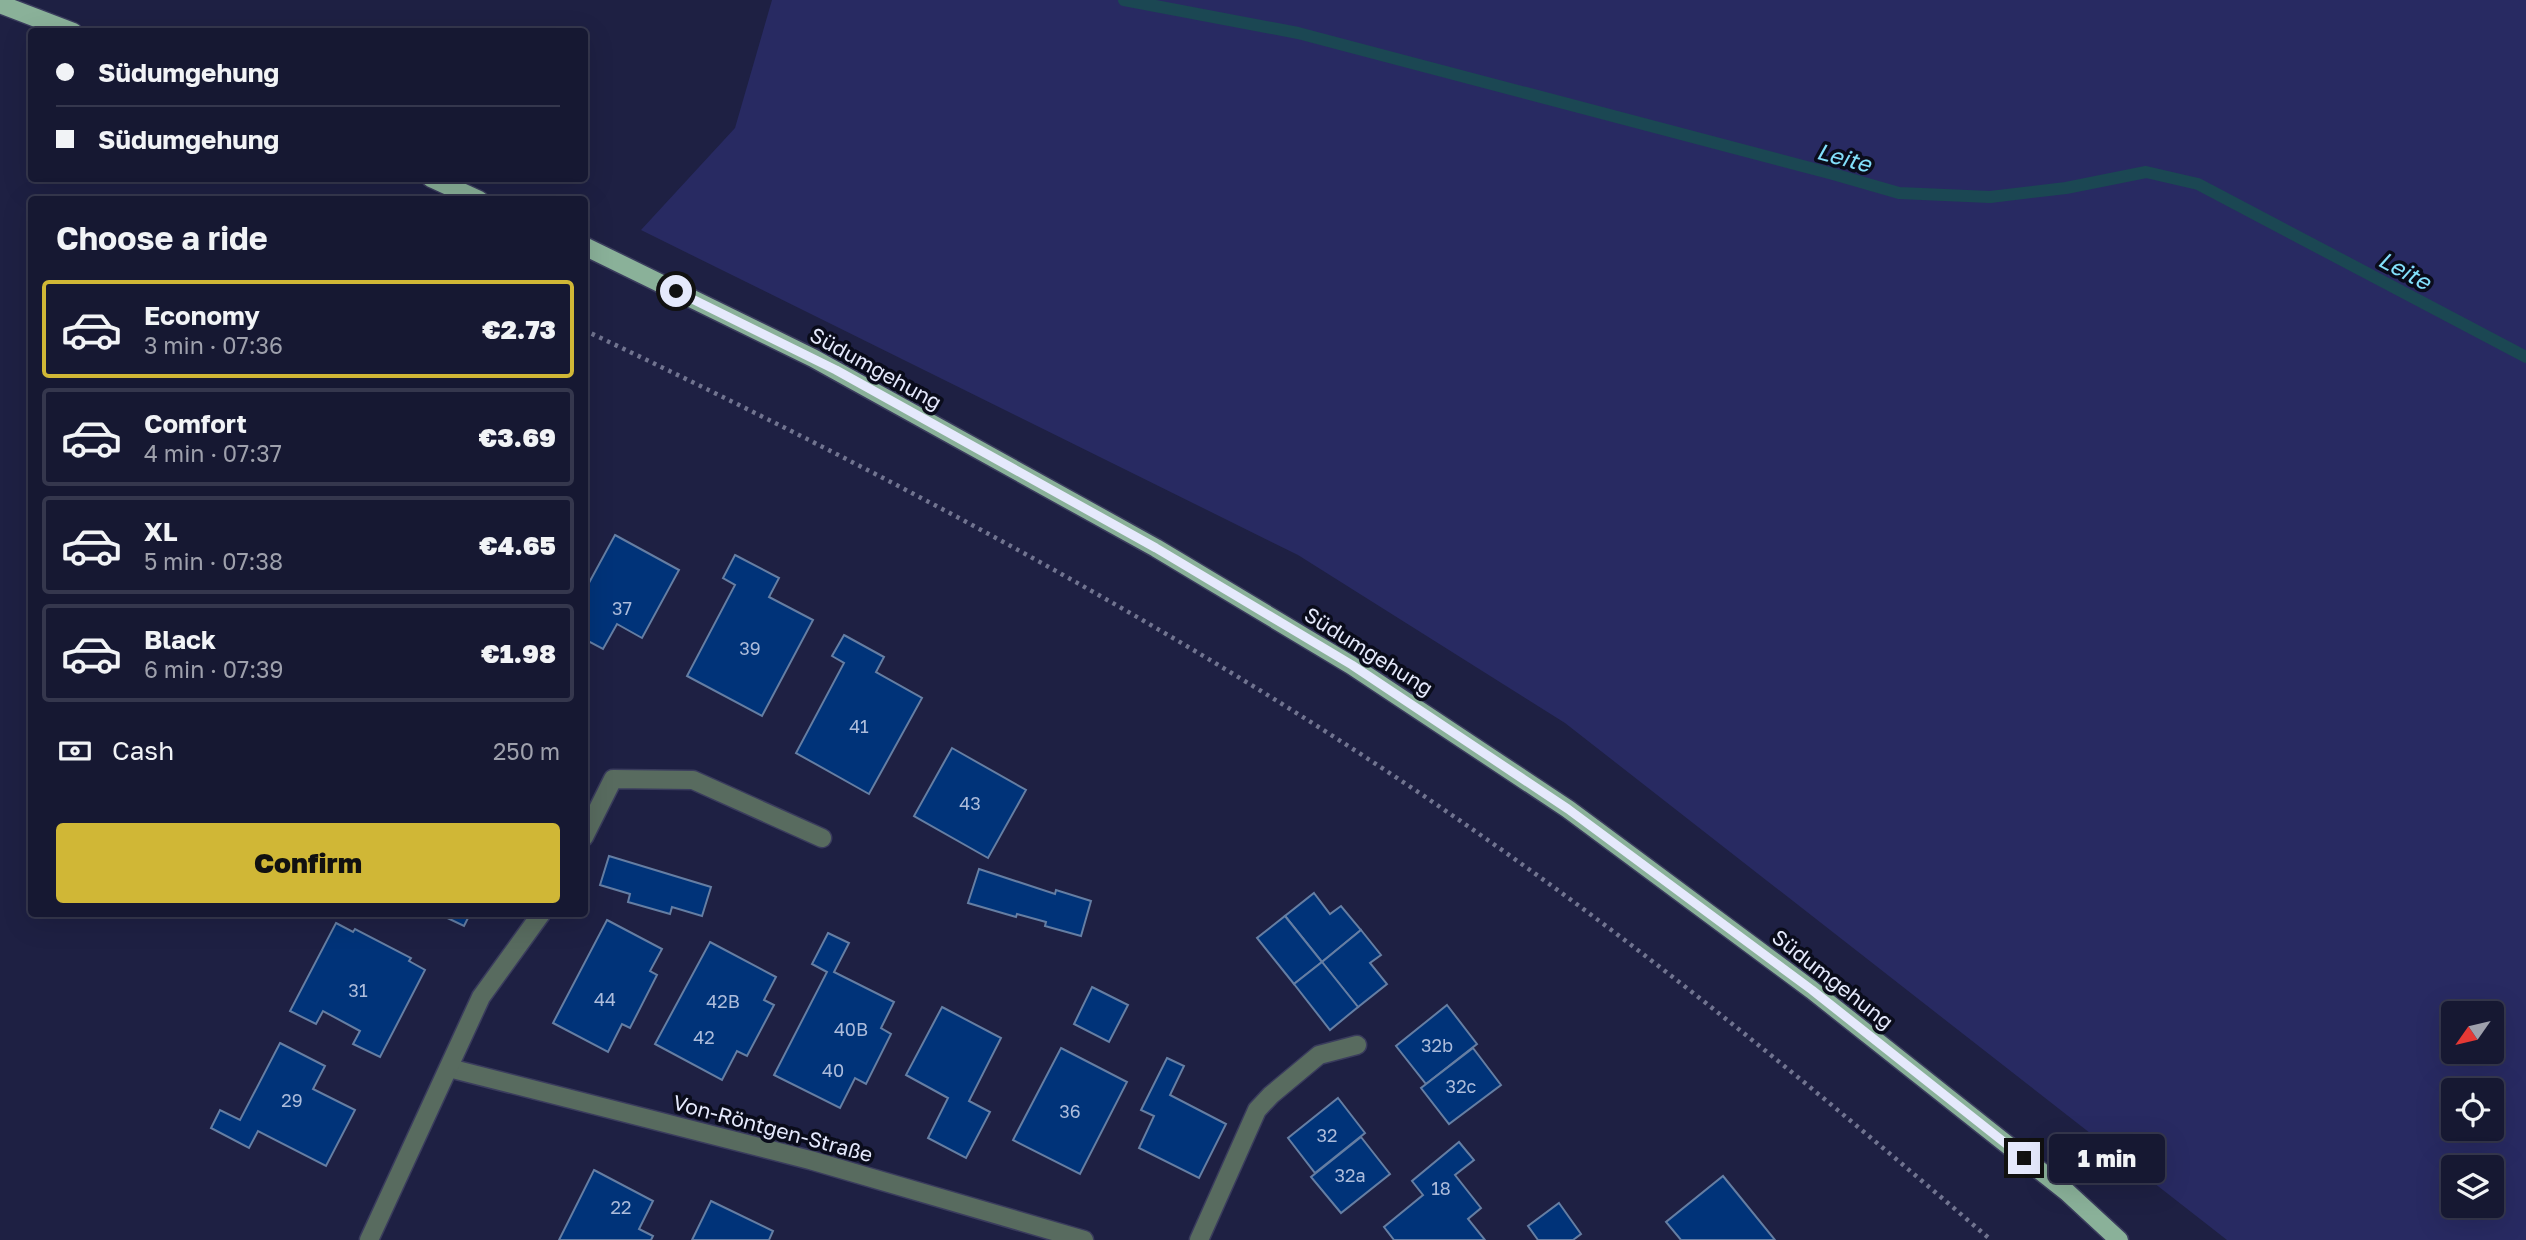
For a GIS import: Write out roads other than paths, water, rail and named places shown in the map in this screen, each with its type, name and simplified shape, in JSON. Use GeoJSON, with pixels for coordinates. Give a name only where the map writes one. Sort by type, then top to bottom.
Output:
{"type":"FeatureCollection","features":[{"type":"Feature","properties":{"kind":"main road"},"geometry":{"type":"LineString","coordinates":[[0,4],[63,28]]}},
{"type":"Feature","properties":{"kind":"main road"},"geometry":{"type":"LineString","coordinates":[[440,182],[470,196]]}},
{"type":"Feature","properties":{"kind":"main road","name":"Südumgehung"},"geometry":{"type":"LineString","coordinates":[[588,248],[813,358],[1156,548],[1352,665],[1568,809],[1812,990],[2067,1192],[2119,1240]]}},
{"type":"Feature","properties":{"kind":"street"},"geometry":{"type":"LineString","coordinates":[[588,829],[613,779],[692,780],[822,838]]}},
{"type":"Feature","properties":{"kind":"street"},"geometry":{"type":"LineString","coordinates":[[369,1240],[481,997],[539,917]]}},
{"type":"Feature","properties":{"kind":"street"},"geometry":{"type":"LineString","coordinates":[[1199,1240],[1257,1110],[1270,1095],[1319,1055],[1357,1045]]}},
{"type":"Feature","properties":{"kind":"street","name":"Von-Röntgen-Straße"},"geometry":{"type":"LineString","coordinates":[[449,1068],[810,1160],[1084,1240]]}},
{"type":"Feature","properties":{"kind":"waterway","name":"Leite"},"geometry":{"type":"LineString","coordinates":[[1124,0],[1298,33],[1899,193],[1990,197],[2066,188],[2146,172],[2198,184],[2526,357]]}}]}
